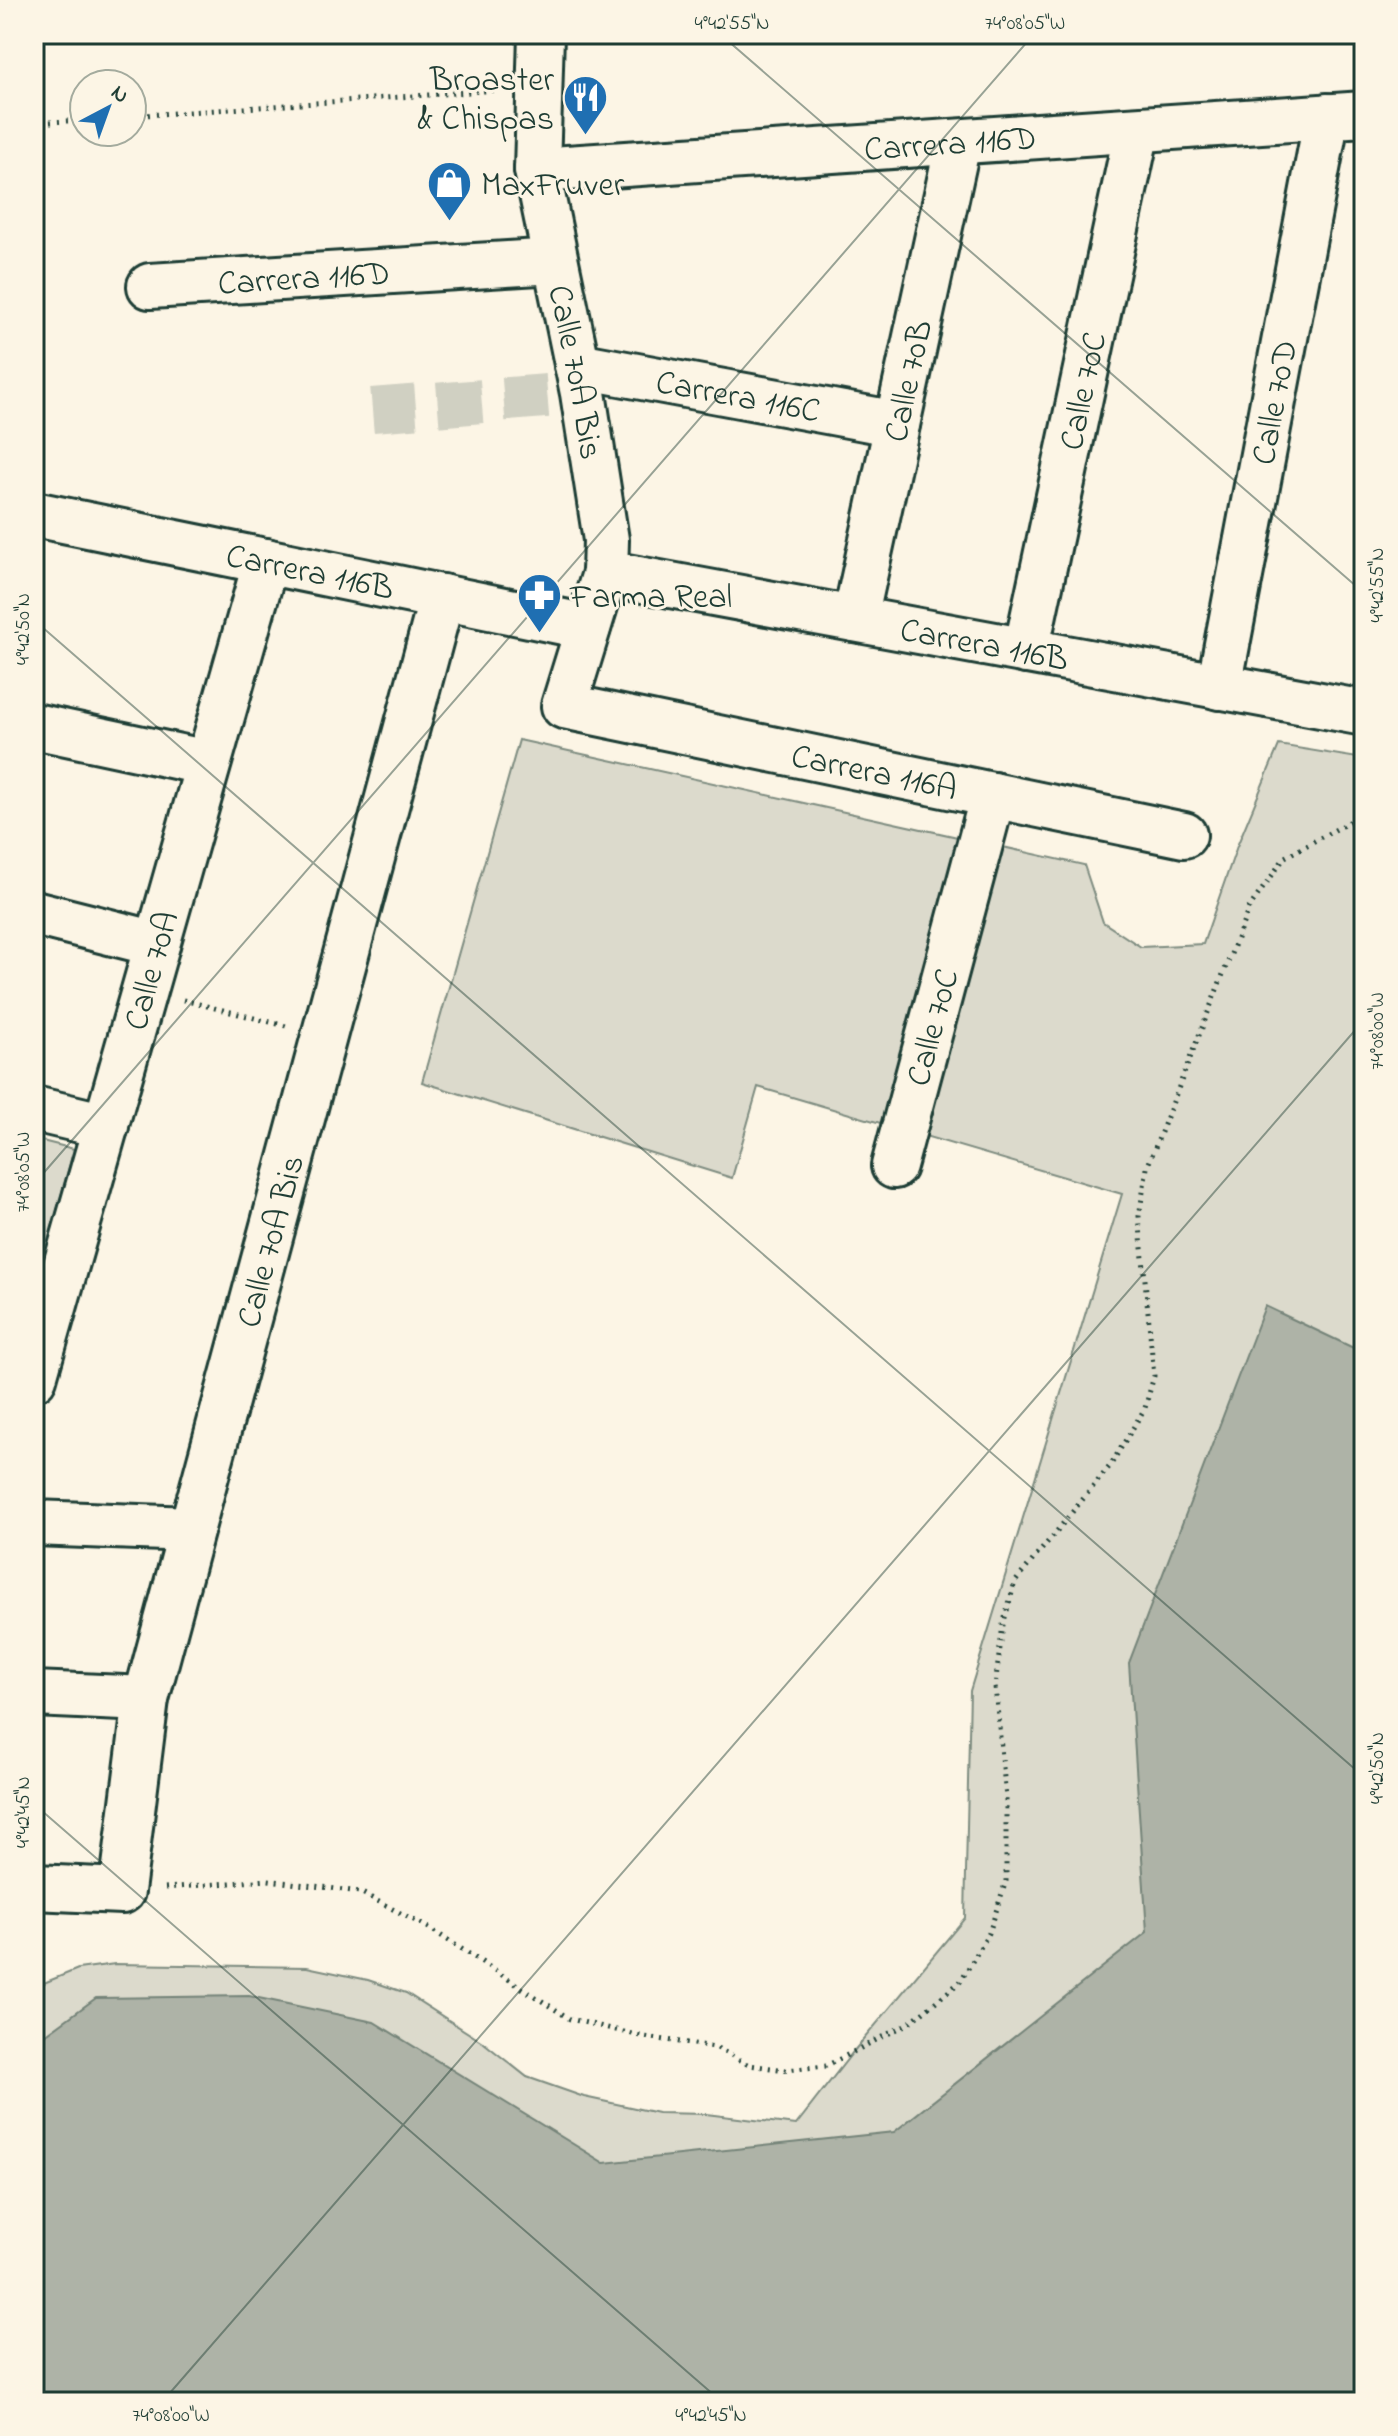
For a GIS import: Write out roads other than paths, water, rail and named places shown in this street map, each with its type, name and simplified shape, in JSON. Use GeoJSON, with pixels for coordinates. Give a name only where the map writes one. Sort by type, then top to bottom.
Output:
{"type":"FeatureCollection","features":[{"type":"Feature","properties":{"kind":"street","name":"Calle 70A Bis"},"geometry":{"type":"LineString","coordinates":[[541,34],[537,170],[577,365],[606,540],[605,573],[564,706]]}},
{"type":"Feature","properties":{"kind":"street","name":"Carrera 116D"},"geometry":{"type":"LineString","coordinates":[[537,170],[1346,115]]}},
{"type":"Feature","properties":{"kind":"street","name":"Calle 70D"},"geometry":{"type":"LineString","coordinates":[[1219,687],[1346,115]]}},
{"type":"Feature","properties":{"kind":"street","name":"Calle 70C"},"geometry":{"type":"LineString","coordinates":[[1026,651],[1137,130]]}},
{"type":"Feature","properties":{"kind":"street","name":"Calle 70B"},"geometry":{"type":"LineString","coordinates":[[855,619],[958,143]]}},
{"type":"Feature","properties":{"kind":"street","name":"Carrera 116D"},"geometry":{"type":"LineString","coordinates":[[150,286],[555,261]]}},
{"type":"Feature","properties":{"kind":"street","name":"Carrera 116C"},"geometry":{"type":"LineString","coordinates":[[577,365],[897,424]]}},
{"type":"Feature","properties":{"kind":"street","name":"Carrera 116B"},"geometry":{"type":"LineString","coordinates":[[34,514],[588,627]]}},
{"type":"Feature","properties":{"kind":"street","name":"Calle 70A"},"geometry":{"type":"LineString","coordinates":[[34,1378],[41,1326],[106,1126],[266,561]]}},
{"type":"Feature","properties":{"kind":"street","name":"Carrera 116B"},"geometry":{"type":"LineString","coordinates":[[605,573],[1364,713]]}},
{"type":"Feature","properties":{"kind":"street","name":"Calle 70A Bis"},"geometry":{"type":"LineString","coordinates":[[34,1887],[122,1891],[146,1699],[442,597]]}},
{"type":"Feature","properties":{"kind":"street","name":"Carrera 116A"},"geometry":{"type":"LineString","coordinates":[[564,706],[1184,835]]}},
{"type":"Feature","properties":{"kind":"street"},"geometry":{"type":"LineString","coordinates":[[34,726],[208,763]]}},
{"type":"Feature","properties":{"kind":"street","name":"Calle 70C"},"geometry":{"type":"LineString","coordinates":[[894,1166],[993,795]]}},
{"type":"Feature","properties":{"kind":"street"},"geometry":{"type":"LineString","coordinates":[[34,913],[157,944]]}},
{"type":"Feature","properties":{"kind":"street"},"geometry":{"type":"LineString","coordinates":[[34,1109],[106,1126]]}},
{"type":"Feature","properties":{"kind":"street"},"geometry":{"type":"LineString","coordinates":[[34,1523],[191,1529]]}},
{"type":"Feature","properties":{"kind":"street"},"geometry":{"type":"LineString","coordinates":[[34,1694],[146,1699]]}},
{"type":"Feature","properties":{"kind":"tunnel"},"geometry":{"type":"LineString","coordinates":[[372,410],[583,393]]}},
{"type":"Feature","properties":{"kind":"place","name":"Broaster & Chispas"},"geometry":{"type":"Point","coordinates":[585,137]}},
{"type":"Feature","properties":{"kind":"place","name":"MaxFruver"},"geometry":{"type":"Point","coordinates":[450,222]}},
{"type":"Feature","properties":{"kind":"place","name":"Farma Real"},"geometry":{"type":"Point","coordinates":[539,634]}}]}
